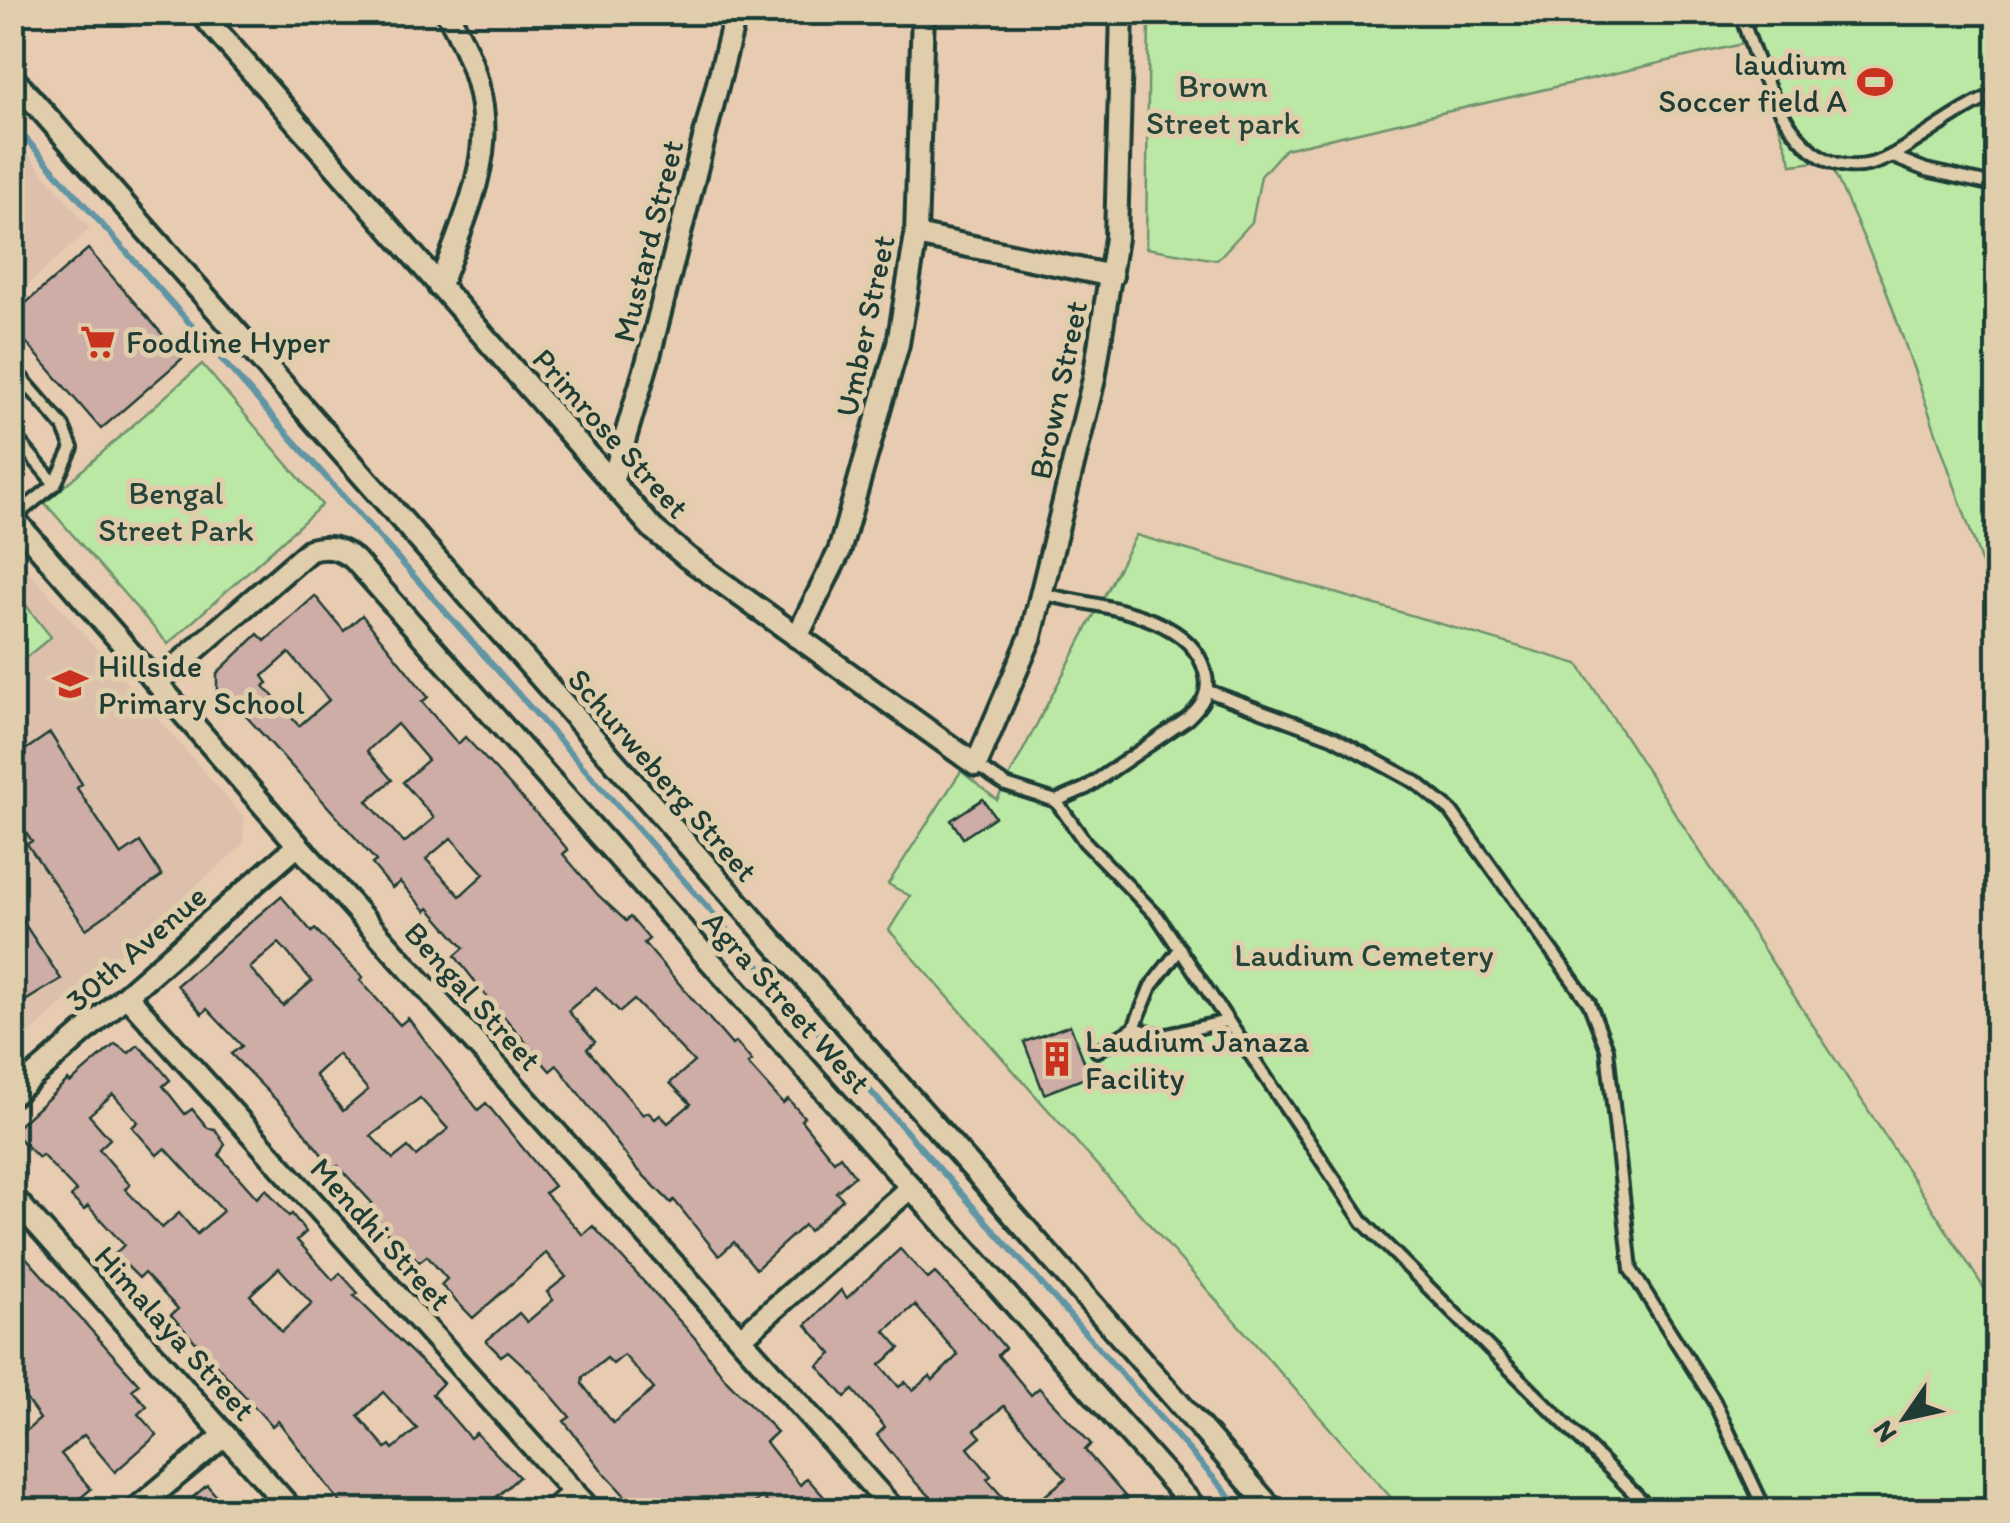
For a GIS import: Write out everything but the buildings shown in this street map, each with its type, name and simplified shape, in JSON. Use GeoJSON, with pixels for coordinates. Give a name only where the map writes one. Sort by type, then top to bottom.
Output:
{"type":"FeatureCollection","features":[{"type":"Feature","properties":{"kind":"street","name":"Primrose Street"},"geometry":{"type":"LineString","coordinates":[[200,12],[612,482],[688,558],[976,765]]}},
{"type":"Feature","properties":{"kind":"street"},"geometry":{"type":"LineString","coordinates":[[440,287],[486,152],[482,92],[447,12]]}},
{"type":"Feature","properties":{"kind":"street","name":"Mustard Street"},"geometry":{"type":"LineString","coordinates":[[612,482],[648,360],[736,12]]}},
{"type":"Feature","properties":{"kind":"street","name":"Umber Street"},"geometry":{"type":"LineString","coordinates":[[796,637],[822,590],[853,507],[898,344],[916,235],[923,12]]}},
{"type":"Feature","properties":{"kind":"street","name":"Brown Street"},"geometry":{"type":"LineString","coordinates":[[976,765],[1009,693],[1044,594],[1094,379],[1112,276],[1122,12]]}},
{"type":"Feature","properties":{"kind":"street","name":"Schurweberg Street"},"geometry":{"type":"LineString","coordinates":[[12,77],[1273,1510]]}},
{"type":"Feature","properties":{"kind":"street"},"geometry":{"type":"LineString","coordinates":[[916,235],[1112,276]]}},
{"type":"Feature","properties":{"kind":"street","name":"Bengal Street"},"geometry":{"type":"LineString","coordinates":[[13,517],[160,681],[298,845],[894,1510]]}},
{"type":"Feature","properties":{"kind":"street","name":"Agra Street West"},"geometry":{"type":"LineString","coordinates":[[160,681],[310,550],[324,546],[354,558],[1198,1510]]}},
{"type":"Feature","properties":{"kind":"street","name":"30th Avenue"},"geometry":{"type":"LineString","coordinates":[[12,1095],[128,998],[298,845]]}},
{"type":"Feature","properties":{"kind":"street","name":"Mendhi Street"},"geometry":{"type":"LineString","coordinates":[[128,998],[590,1510]]}},
{"type":"Feature","properties":{"kind":"street"},"geometry":{"type":"LineString","coordinates":[[741,1338],[910,1187]]}},
{"type":"Feature","properties":{"kind":"street","name":"Himalaya Street"},"geometry":{"type":"LineString","coordinates":[[12,1196],[292,1510]]}},
{"type":"Feature","properties":{"kind":"street"},"geometry":{"type":"LineString","coordinates":[[135,1510],[226,1435]]}},
{"type":"Feature","properties":{"kind":"street"},"geometry":{"type":"LineString","coordinates":[[553,1510],[574,1492]]}},
{"type":"Feature","properties":{"kind":"lane"},"geometry":{"type":"LineString","coordinates":[[1740,12],[1770,93],[1799,138],[1812,149],[1842,162],[1860,164],[1891,156],[1934,126],[1998,93]]}},
{"type":"Feature","properties":{"kind":"lane"},"geometry":{"type":"LineString","coordinates":[[1891,156],[1926,170],[1998,186]]}},
{"type":"Feature","properties":{"kind":"lane"},"geometry":{"type":"LineString","coordinates":[[12,367],[71,439],[72,448],[55,484],[13,517]]}},
{"type":"Feature","properties":{"kind":"lane"},"geometry":{"type":"LineString","coordinates":[[12,432],[55,484]]}},
{"type":"Feature","properties":{"kind":"lane"},"geometry":{"type":"LineString","coordinates":[[1044,594],[1137,617],[1176,632],[1203,664],[1208,691],[1187,719],[1086,788],[1056,801],[1086,842],[1134,888],[1180,949],[1363,1222],[1651,1510]]}},
{"type":"Feature","properties":{"kind":"lane"},"geometry":{"type":"LineString","coordinates":[[1208,691],[1332,737],[1417,782],[1451,811],[1589,1003],[1607,1049],[1631,1270],[1714,1400],[1766,1510]]}},
{"type":"Feature","properties":{"kind":"lane","name":"Primrose Street"},"geometry":{"type":"LineString","coordinates":[[976,765],[1006,785],[1056,801]]}},
{"type":"Feature","properties":{"kind":"lane"},"geometry":{"type":"LineString","coordinates":[[1097,1051],[1134,1028],[1150,986],[1180,949]]}},
{"type":"Feature","properties":{"kind":"lane"},"geometry":{"type":"LineString","coordinates":[[1134,1028],[1164,1036],[1227,1021]]}},
{"type":"Feature","properties":{"kind":"shaded area"},"geometry":{"type":"Polygon","coordinates":[[[12,135],[90,229],[13,298],[12,298],[12,135]]]}},
{"type":"Feature","properties":{"kind":"shaded area","name":"Hillside Primary School"},"geometry":{"type":"Polygon","coordinates":[[[12,552],[244,817],[244,844],[13,1048],[12,552]]]}},
{"type":"Feature","properties":{"kind":"green space","name":"Brown Street park"},"geometry":{"type":"Polygon","coordinates":[[[1149,13],[1997,13],[1997,607],[1884,284],[1829,160],[1792,165],[1751,42],[1285,149],[1261,176],[1252,222],[1217,260],[1146,248],[1149,13]]]}},
{"type":"Feature","properties":{"kind":"green space","name":"Bengal Street Park"},"geometry":{"type":"Polygon","coordinates":[[[202,364],[322,505],[168,644],[45,503],[202,364]]]}},
{"type":"Feature","properties":{"kind":"green space","name":"Laudium Cemetery"},"geometry":{"type":"Polygon","coordinates":[[[1136,535],[1578,664],[1997,1308],[1997,1510],[1402,1510],[889,930],[910,896],[888,884],[961,771],[997,800],[1136,535]]]}},
{"type":"Feature","properties":{"kind":"green space"},"geometry":{"type":"Polygon","coordinates":[[[13,589],[51,637],[12,668],[13,589]]]}},
{"type":"Feature","properties":{"kind":"waterway"},"geometry":{"type":"LineString","coordinates":[[12,123],[1242,1510]]}},
{"type":"Feature","properties":{"kind":"place","name":"laudium Soccer field A"},"geometry":{"type":"Point","coordinates":[1875,82]}},
{"type":"Feature","properties":{"kind":"place","name":"Foodline Hyper"},"geometry":{"type":"Point","coordinates":[98,342]}},
{"type":"Feature","properties":{"kind":"place","name":"Hillside Primary School"},"geometry":{"type":"Point","coordinates":[70,684]}},
{"type":"Feature","properties":{"kind":"place","name":"Laudium Janaza Facility"},"geometry":{"type":"Point","coordinates":[1057,1059]}}]}
